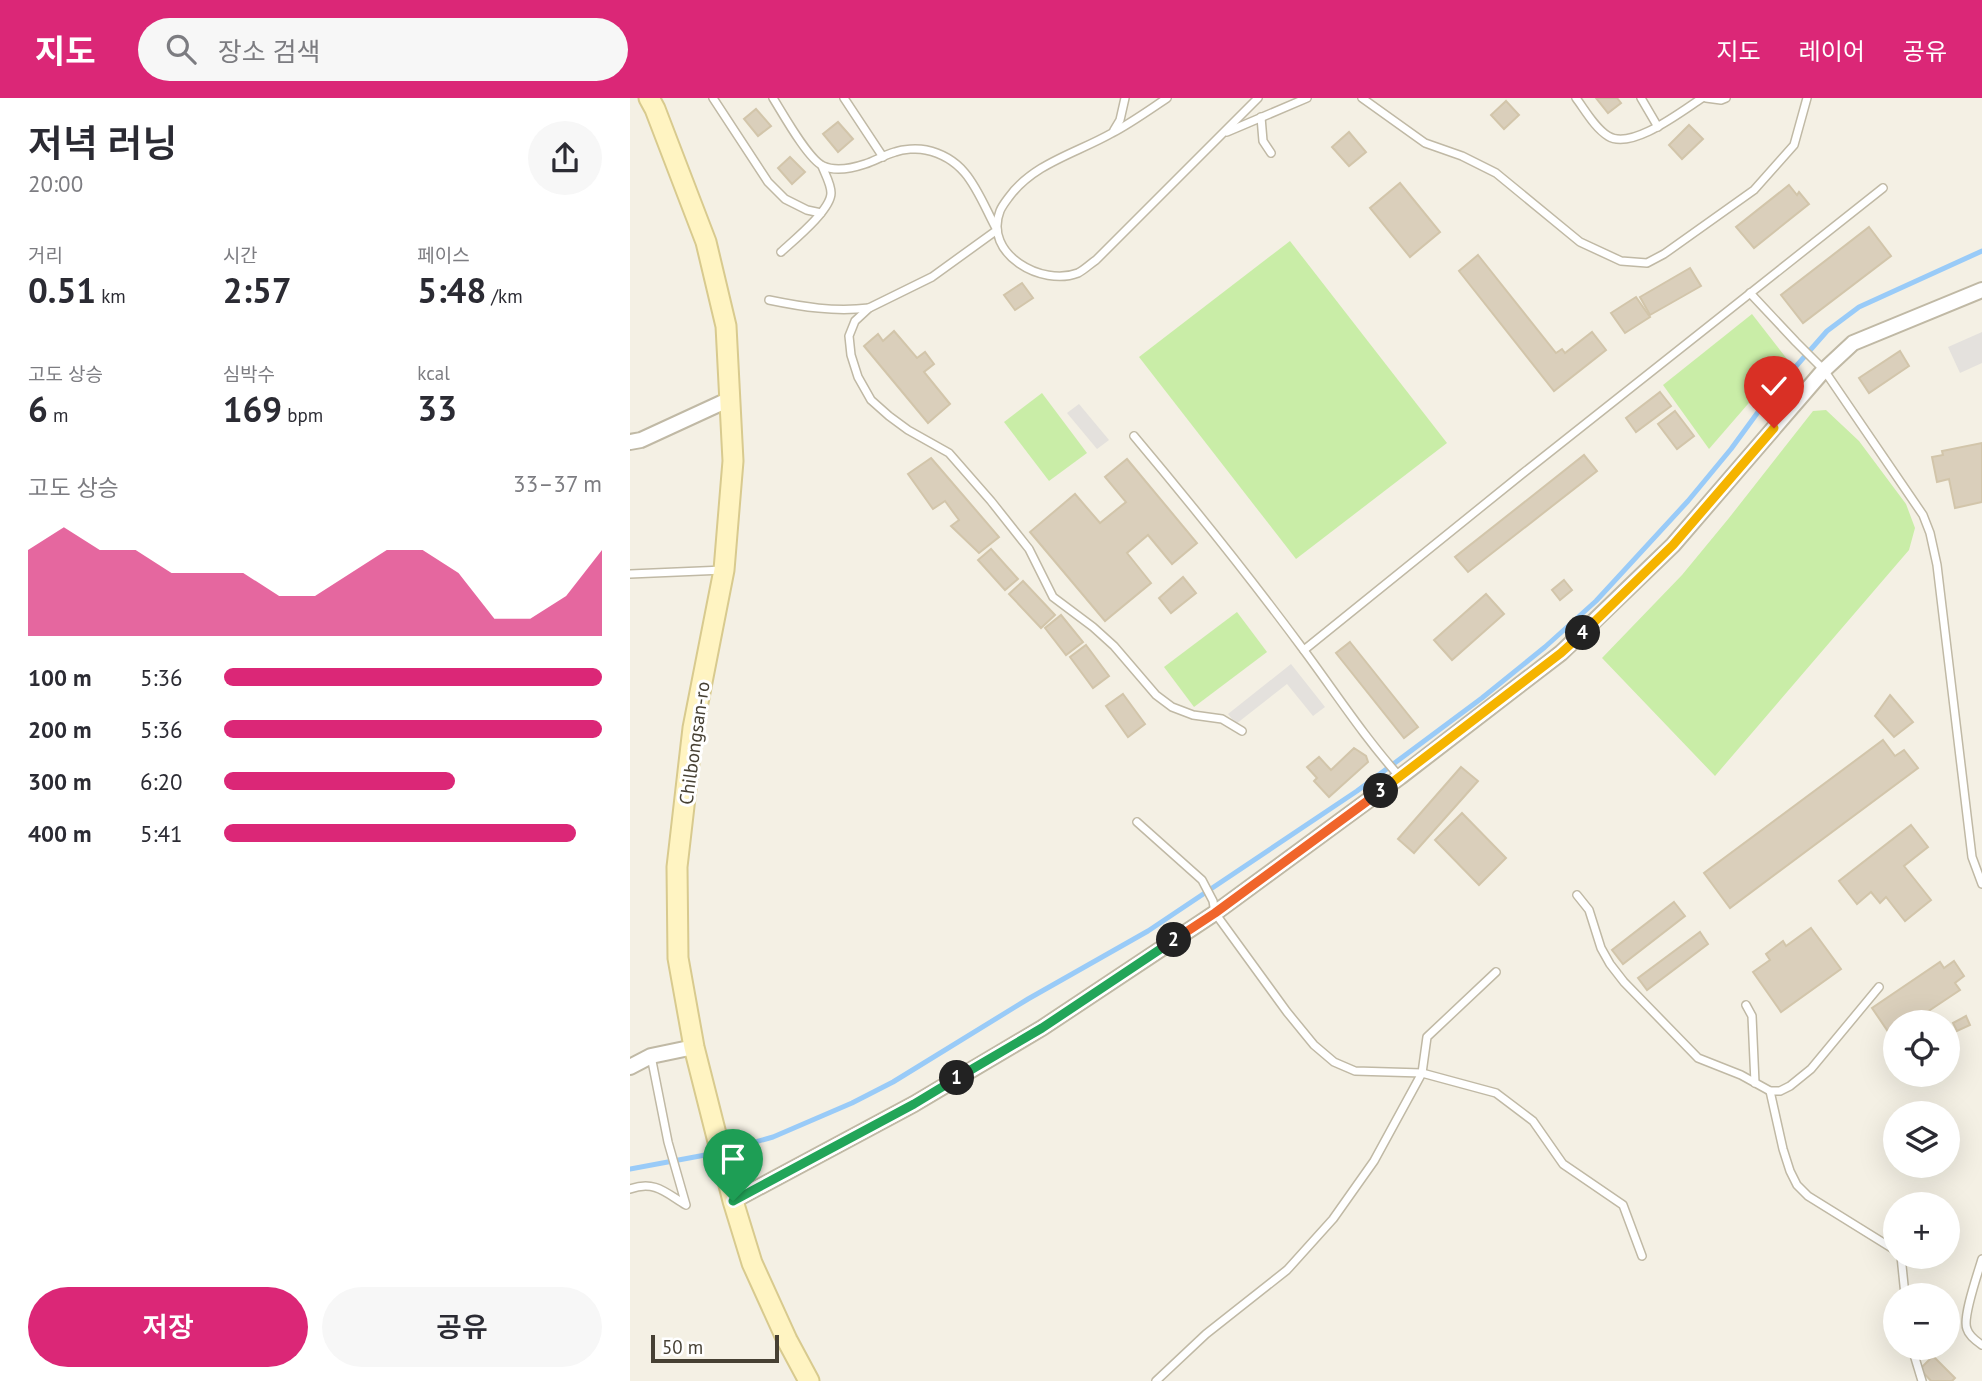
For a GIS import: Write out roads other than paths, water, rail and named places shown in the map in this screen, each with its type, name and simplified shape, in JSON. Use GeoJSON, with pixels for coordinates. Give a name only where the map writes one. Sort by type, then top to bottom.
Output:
{"type":"FeatureCollection","features":[{"type":"Feature","properties":{"kind":"street","name":"Chilbongsan-ro"},"geometry":{"type":"LineString","coordinates":[[649,98],[706,242],[726,326],[733,461],[724,570],[693,728],[677,867],[678,958],[694,1047],[712,1122],[752,1263],[809,1381]]}},
{"type":"Feature","properties":{"kind":"street"},"geometry":{"type":"LineString","coordinates":[[733,1201],[914,1104],[1018,1041],[1401,777],[1571,644],[1673,545],[1824,370],[1853,343],[1982,290]]}},
{"type":"Feature","properties":{"kind":"street"},"geometry":{"type":"LineString","coordinates":[[630,442],[641,440],[730,399]]}},
{"type":"Feature","properties":{"kind":"street"},"geometry":{"type":"LineString","coordinates":[[630,1067],[650,1056],[694,1047]]}},
{"type":"Feature","properties":{"kind":"lane"},"geometry":{"type":"LineString","coordinates":[[713,98],[768,182],[785,199],[807,210],[821,213]]}},
{"type":"Feature","properties":{"kind":"lane"},"geometry":{"type":"LineString","coordinates":[[773,98],[809,154],[822,166],[831,190],[830,199],[821,213],[781,252]]}},
{"type":"Feature","properties":{"kind":"lane"},"geometry":{"type":"LineString","coordinates":[[844,98],[883,157]]}},
{"type":"Feature","properties":{"kind":"lane"},"geometry":{"type":"LineString","coordinates":[[1112,133],[1120,120],[1125,98]]}},
{"type":"Feature","properties":{"kind":"lane"},"geometry":{"type":"LineString","coordinates":[[1167,98],[1112,133],[1038,169],[1014,190],[1000,210],[997,230],[932,277],[869,308],[855,321],[849,336],[851,355],[858,377],[872,400],[908,430],[949,453],[991,501],[1029,549],[1053,597],[1114,646],[1157,695],[1172,707],[1193,715],[1222,719],[1242,731]]}},
{"type":"Feature","properties":{"kind":"lane"},"geometry":{"type":"LineString","coordinates":[[822,166],[838,169],[856,167],[896,151],[921,149],[940,153],[954,160],[966,173],[997,230],[1001,245],[1016,261],[1034,273],[1053,276],[1079,273],[1096,260],[1258,98]]}},
{"type":"Feature","properties":{"kind":"lane"},"geometry":{"type":"LineString","coordinates":[[1221,135],[1307,98]]}},
{"type":"Feature","properties":{"kind":"lane"},"geometry":{"type":"LineString","coordinates":[[1362,98],[1426,143],[1462,156],[1496,173],[1580,242],[1621,261],[1647,263],[1664,254],[1754,190],[1794,145],[1807,98]]}},
{"type":"Feature","properties":{"kind":"lane"},"geometry":{"type":"LineString","coordinates":[[1576,98],[1610,138],[1628,138],[1652,131],[1704,98],[1726,98]]}},
{"type":"Feature","properties":{"kind":"lane"},"geometry":{"type":"LineString","coordinates":[[1641,98],[1658,127]]}},
{"type":"Feature","properties":{"kind":"lane"},"geometry":{"type":"LineString","coordinates":[[1261,117],[1263,141],[1271,153]]}},
{"type":"Feature","properties":{"kind":"lane"},"geometry":{"type":"LineString","coordinates":[[1304,650],[1883,188]]}},
{"type":"Feature","properties":{"kind":"lane"},"geometry":{"type":"LineString","coordinates":[[1750,293],[1824,370],[1923,515],[1937,565],[1972,857],[1982,884]]}},
{"type":"Feature","properties":{"kind":"lane"},"geometry":{"type":"LineString","coordinates":[[769,300],[827,310],[869,308]]}},
{"type":"Feature","properties":{"kind":"lane"},"geometry":{"type":"LineString","coordinates":[[1134,436],[1222,541],[1381,755],[1401,777]]}},
{"type":"Feature","properties":{"kind":"lane"},"geometry":{"type":"LineString","coordinates":[[630,575],[724,570]]}},
{"type":"Feature","properties":{"kind":"lane"},"geometry":{"type":"LineString","coordinates":[[1137,822],[1202,880],[1214,907],[1287,1012],[1314,1045],[1334,1062],[1354,1071],[1422,1073],[1496,1093],[1533,1121],[1563,1164],[1623,1205],[1642,1256]]}},
{"type":"Feature","properties":{"kind":"lane"},"geometry":{"type":"LineString","coordinates":[[1577,895],[1589,910],[1601,948],[1624,982],[1698,1058],[1741,1075],[1770,1091],[1780,1091],[1790,1086],[1811,1069],[1879,987]]}},
{"type":"Feature","properties":{"kind":"lane"},"geometry":{"type":"LineString","coordinates":[[1156,1381],[1206,1334],[1287,1270],[1333,1219],[1374,1161],[1422,1073],[1427,1037],[1496,972]]}},
{"type":"Feature","properties":{"kind":"lane"},"geometry":{"type":"LineString","coordinates":[[1746,1005],[1752,1016],[1755,1083]]}},
{"type":"Feature","properties":{"kind":"lane"},"geometry":{"type":"LineString","coordinates":[[630,1189],[644,1184],[654,1186],[686,1205],[668,1142],[650,1056]]}},
{"type":"Feature","properties":{"kind":"lane"},"geometry":{"type":"LineString","coordinates":[[1770,1091],[1783,1149],[1797,1185],[1808,1196],[1883,1243]]}},
{"type":"Feature","properties":{"kind":"lane"},"geometry":{"type":"LineString","coordinates":[[1982,1259],[1965,1318],[1967,1329],[1982,1345]]}},
{"type":"Feature","properties":{"kind":"lane"},"geometry":{"type":"LineString","coordinates":[[1916,1360],[1922,1381]]}},
{"type":"Feature","properties":{"kind":"waterway"},"geometry":{"type":"LineString","coordinates":[[726,1150],[773,1137],[893,1082],[1028,999],[1148,931],[1357,791],[1482,698],[1596,601],[1688,501],[1769,397],[1827,331],[1859,307],[1982,251]]}},
{"type":"Feature","properties":{"kind":"waterway"},"geometry":{"type":"LineString","coordinates":[[630,1169],[716,1153]]}}]}
